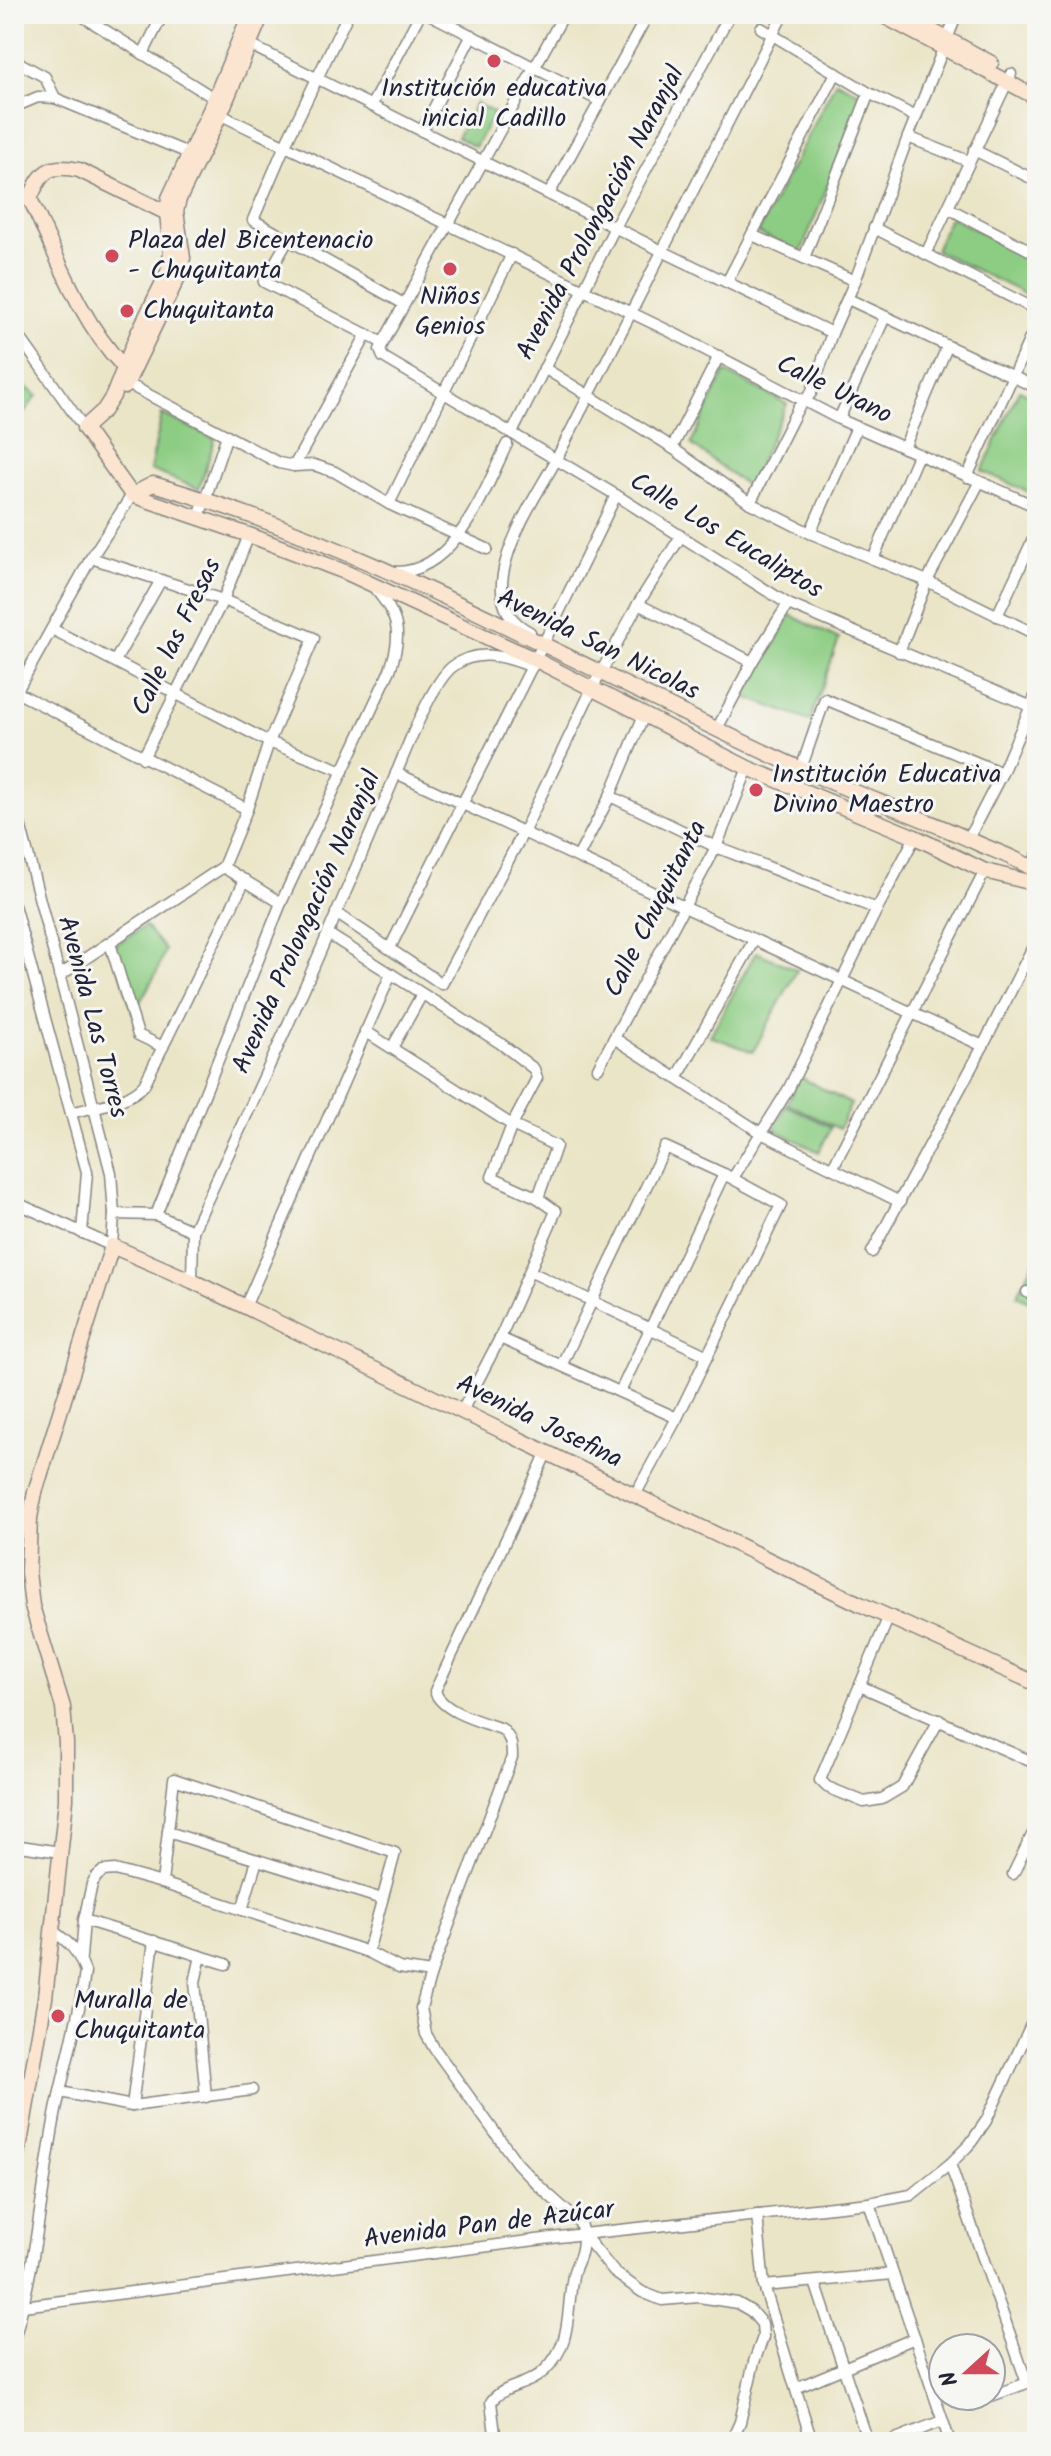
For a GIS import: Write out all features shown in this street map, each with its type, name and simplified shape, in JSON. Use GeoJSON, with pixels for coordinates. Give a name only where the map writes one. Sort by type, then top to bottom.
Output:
{"type":"FeatureCollection","features":[{"type":"Feature","properties":{"kind":"street"},"geometry":{"type":"LineString","coordinates":[[143,54],[163,14]]}},
{"type":"Feature","properties":{"kind":"street"},"geometry":{"type":"LineString","coordinates":[[244,41],[250,14]]}},
{"type":"Feature","properties":{"kind":"street"},"geometry":{"type":"LineString","coordinates":[[87,432],[104,410],[180,273],[183,258],[176,211],[179,199],[244,41],[262,14]]}},
{"type":"Feature","properties":{"kind":"street"},"geometry":{"type":"LineString","coordinates":[[348,14],[253,217],[255,223],[404,304]]}},
{"type":"Feature","properties":{"kind":"street"},"geometry":{"type":"LineString","coordinates":[[371,106],[420,14]]}},
{"type":"Feature","properties":{"kind":"street"},"geometry":{"type":"LineString","coordinates":[[429,14],[600,101]]}},
{"type":"Feature","properties":{"kind":"street"},"geometry":{"type":"LineString","coordinates":[[288,240],[264,282],[383,343],[564,14]]}},
{"type":"Feature","properties":{"kind":"street"},"geometry":{"type":"LineString","coordinates":[[549,194],[648,14]]}},
{"type":"Feature","properties":{"kind":"street","name":"Avenida Prolongación Naranjal"},"geometry":{"type":"LineString","coordinates":[[383,570],[404,572],[425,565],[460,537],[615,227],[730,14]]}},
{"type":"Feature","properties":{"kind":"street"},"geometry":{"type":"LineString","coordinates":[[545,642],[522,628],[511,615],[502,595],[507,555],[783,14]]}},
{"type":"Feature","properties":{"kind":"street"},"geometry":{"type":"LineString","coordinates":[[880,14],[1009,77],[1037,87]]}},
{"type":"Feature","properties":{"kind":"street"},"geometry":{"type":"LineString","coordinates":[[901,14],[946,44]]}},
{"type":"Feature","properties":{"kind":"street"},"geometry":{"type":"LineString","coordinates":[[750,503],[798,408],[811,393],[957,14]]}},
{"type":"Feature","properties":{"kind":"street","name":"Calle Urano"},"geometry":{"type":"LineString","coordinates":[[84,15],[215,108],[285,145],[719,356],[839,419],[1037,507]]}},
{"type":"Feature","properties":{"kind":"street"},"geometry":{"type":"LineString","coordinates":[[761,28],[869,93],[916,117]]}},
{"type":"Feature","properties":{"kind":"street"},"geometry":{"type":"LineString","coordinates":[[422,131],[472,35]]}},
{"type":"Feature","properties":{"kind":"street"},"geometry":{"type":"LineString","coordinates":[[244,41],[832,333]]}},
{"type":"Feature","properties":{"kind":"street"},"geometry":{"type":"LineString","coordinates":[[14,60],[45,77],[55,98]]}},
{"type":"Feature","properties":{"kind":"street"},"geometry":{"type":"LineString","coordinates":[[727,282],[836,73]]}},
{"type":"Feature","properties":{"kind":"street"},"geometry":{"type":"LineString","coordinates":[[1009,77],[1037,98]]}},
{"type":"Feature","properties":{"kind":"street"},"geometry":{"type":"LineString","coordinates":[[926,254],[1009,77]]}},
{"type":"Feature","properties":{"kind":"street"},"geometry":{"type":"LineString","coordinates":[[804,258],[869,93]]}},
{"type":"Feature","properties":{"kind":"street"},"geometry":{"type":"LineString","coordinates":[[14,107],[38,97],[55,98],[188,153]]}},
{"type":"Feature","properties":{"kind":"street"},"geometry":{"type":"LineString","coordinates":[[123,377],[168,272],[171,252],[167,213],[169,198],[188,153],[215,108]]}},
{"type":"Feature","properties":{"kind":"street"},"geometry":{"type":"LineString","coordinates":[[908,137],[971,155],[1037,181]]}},
{"type":"Feature","properties":{"kind":"street"},"geometry":{"type":"LineString","coordinates":[[167,213],[65,166],[45,172],[30,199],[88,320],[123,377],[279,463],[314,465],[335,472],[389,504],[487,549]]}},
{"type":"Feature","properties":{"kind":"street"},"geometry":{"type":"LineString","coordinates":[[14,197],[30,199]]}},
{"type":"Feature","properties":{"kind":"street"},"geometry":{"type":"LineString","coordinates":[[948,208],[1037,254]]}},
{"type":"Feature","properties":{"kind":"street"},"geometry":{"type":"LineString","coordinates":[[874,228],[1037,310]]}},
{"type":"Feature","properties":{"kind":"street"},"geometry":{"type":"LineString","coordinates":[[752,235],[855,281]]}},
{"type":"Feature","properties":{"kind":"street"},"geometry":{"type":"LineString","coordinates":[[389,504],[512,254]]}},
{"type":"Feature","properties":{"kind":"street"},"geometry":{"type":"LineString","coordinates":[[848,299],[1037,388]]}},
{"type":"Feature","properties":{"kind":"street"},"geometry":{"type":"LineString","coordinates":[[839,419],[885,317]]}},
{"type":"Feature","properties":{"kind":"street"},"geometry":{"type":"LineString","coordinates":[[967,477],[1037,323]]}},
{"type":"Feature","properties":{"kind":"street"},"geometry":{"type":"LineString","coordinates":[[14,329],[132,495],[91,558],[15,694],[247,809]]}},
{"type":"Feature","properties":{"kind":"street"},"geometry":{"type":"LineString","coordinates":[[294,466],[367,334]]}},
{"type":"Feature","properties":{"kind":"street","name":"Calle Los Eucaliptos"},"geometry":{"type":"LineString","coordinates":[[383,343],[380,350],[383,357],[510,438],[538,448],[616,495],[788,604],[1030,706]]}},
{"type":"Feature","properties":{"kind":"street"},"geometry":{"type":"LineString","coordinates":[[904,448],[947,347]]}},
{"type":"Feature","properties":{"kind":"street"},"geometry":{"type":"LineString","coordinates":[[672,448],[719,356]]}},
{"type":"Feature","properties":{"kind":"street"},"geometry":{"type":"LineString","coordinates":[[544,368],[672,448],[750,503],[810,533],[927,581],[1037,635]]}},
{"type":"Feature","properties":{"kind":"street"},"geometry":{"type":"LineString","coordinates":[[810,533],[857,427]]}},
{"type":"Feature","properties":{"kind":"street"},"geometry":{"type":"LineString","coordinates":[[199,517],[227,435]]}},
{"type":"Feature","properties":{"kind":"street"},"geometry":{"type":"LineString","coordinates":[[873,559],[918,455]]}},
{"type":"Feature","properties":{"kind":"street"},"geometry":{"type":"LineString","coordinates":[[899,652],[927,581],[979,483]]}},
{"type":"Feature","properties":{"kind":"street","name":"Avenida San Nicolas"},"geometry":{"type":"LineString","coordinates":[[132,495],[153,484],[205,499],[326,543],[545,642],[801,769],[1035,865]]}},
{"type":"Feature","properties":{"kind":"street","name":"Avenida San Nicolas"},"geometry":{"type":"LineString","coordinates":[[132,495],[249,535],[370,583],[748,768],[915,837],[985,871],[1037,884]]}},
{"type":"Feature","properties":{"kind":"street"},"geometry":{"type":"LineString","coordinates":[[390,948],[616,495]]}},
{"type":"Feature","properties":{"kind":"street"},"geometry":{"type":"LineString","coordinates":[[997,616],[1037,531]]}},
{"type":"Feature","properties":{"kind":"street","name":"Calle las Fresas"},"geometry":{"type":"LineString","coordinates":[[143,758],[223,600],[249,535]]}},
{"type":"Feature","properties":{"kind":"street"},"geometry":{"type":"LineString","coordinates":[[336,913],[442,984],[524,831],[592,689],[638,604],[681,536]]}},
{"type":"Feature","properties":{"kind":"street"},"geometry":{"type":"LineString","coordinates":[[59,976],[223,867],[247,809],[269,742],[314,638],[223,600],[91,558]]}},
{"type":"Feature","properties":{"kind":"street"},"geometry":{"type":"LineString","coordinates":[[115,661],[161,580]]}},
{"type":"Feature","properties":{"kind":"street","name":"Avenida Prolongación Naranjal"},"geometry":{"type":"LineString","coordinates":[[156,1215],[281,903],[398,647],[396,621],[387,602],[370,583]]}},
{"type":"Feature","properties":{"kind":"street"},"geometry":{"type":"LineString","coordinates":[[638,604],[752,662]]}},
{"type":"Feature","properties":{"kind":"street"},"geometry":{"type":"LineString","coordinates":[[717,729],[752,662],[788,604]]}},
{"type":"Feature","properties":{"kind":"street"},"geometry":{"type":"LineString","coordinates":[[52,629],[269,742],[343,771]]}},
{"type":"Feature","properties":{"kind":"street","name":"Avenida Prolongación Naranjal"},"geometry":{"type":"LineString","coordinates":[[192,1281],[193,1231],[328,934],[425,708],[449,668],[464,659],[497,655],[534,663]]}},
{"type":"Feature","properties":{"kind":"street"},"geometry":{"type":"LineString","coordinates":[[968,839],[1002,773],[1037,692]]}},
{"type":"Feature","properties":{"kind":"street"},"geometry":{"type":"LineString","coordinates":[[801,769],[825,699],[1002,773]]}},
{"type":"Feature","properties":{"kind":"street"},"geometry":{"type":"LineString","coordinates":[[578,857],[610,796],[644,715]]}},
{"type":"Feature","properties":{"kind":"street","name":"Calle Chuquitanta"},"geometry":{"type":"LineString","coordinates":[[598,1068],[716,847],[748,768]]}},
{"type":"Feature","properties":{"kind":"street"},"geometry":{"type":"LineString","coordinates":[[396,773],[983,1046]]}},
{"type":"Feature","properties":{"kind":"street"},"geometry":{"type":"LineString","coordinates":[[610,796],[716,847],[877,909]]}},
{"type":"Feature","properties":{"kind":"street","name":"Avenida Las Torres"},"geometry":{"type":"LineString","coordinates":[[14,801],[111,1173],[114,1214],[112,1246]]}},
{"type":"Feature","properties":{"kind":"street"},"geometry":{"type":"LineString","coordinates":[[620,1392],[728,1176],[761,1133],[788,1090],[915,837]]}},
{"type":"Feature","properties":{"kind":"street"},"geometry":{"type":"LineString","coordinates":[[223,867],[281,903]]}},
{"type":"Feature","properties":{"kind":"street"},"geometry":{"type":"LineString","coordinates":[[833,1167],[985,871]]}},
{"type":"Feature","properties":{"kind":"street"},"geometry":{"type":"LineString","coordinates":[[71,1113],[135,1094],[144,1085],[245,880]]}},
{"type":"Feature","properties":{"kind":"street","name":"Avenida Las Torres"},"geometry":{"type":"LineString","coordinates":[[14,905],[16,925],[87,1172],[82,1233]]}},
{"type":"Feature","properties":{"kind":"street"},"geometry":{"type":"LineString","coordinates":[[16,925],[41,911]]}},
{"type":"Feature","properties":{"kind":"street"},"geometry":{"type":"LineString","coordinates":[[328,934],[500,1043],[534,1069],[537,1078],[512,1125],[492,1175],[555,1208],[556,1214],[500,1338],[462,1411]]}},
{"type":"Feature","properties":{"kind":"street"},"geometry":{"type":"LineString","coordinates":[[872,1252],[1037,939]]}},
{"type":"Feature","properties":{"kind":"street"},"geometry":{"type":"LineString","coordinates":[[677,1078],[754,940]]}},
{"type":"Feature","properties":{"kind":"street"},"geometry":{"type":"LineString","coordinates":[[110,943],[138,1035],[163,1047]]}},
{"type":"Feature","properties":{"kind":"street"},"geometry":{"type":"LineString","coordinates":[[245,1307],[391,974]]}},
{"type":"Feature","properties":{"kind":"street"},"geometry":{"type":"LineString","coordinates":[[392,1048],[422,994]]}},
{"type":"Feature","properties":{"kind":"street"},"geometry":{"type":"LineString","coordinates":[[365,1031],[512,1125],[556,1146],[538,1198]]}},
{"type":"Feature","properties":{"kind":"street"},"geometry":{"type":"LineString","coordinates":[[614,1038],[761,1133],[900,1202]]}},
{"type":"Feature","properties":{"kind":"street"},"geometry":{"type":"LineString","coordinates":[[562,1364],[665,1147],[781,1205],[677,1418],[635,1495]]}},
{"type":"Feature","properties":{"kind":"street","name":"Avenida Josefina"},"geometry":{"type":"LineString","coordinates":[[17,1200],[1037,1684]]}},
{"type":"Feature","properties":{"kind":"street"},"geometry":{"type":"LineString","coordinates":[[114,1214],[156,1215],[193,1231]]}},
{"type":"Feature","properties":{"kind":"street"},"geometry":{"type":"LineString","coordinates":[[14,2178],[45,1998],[66,1800],[63,1707],[32,1606],[28,1572],[30,1517],[35,1492],[112,1246]]}},
{"type":"Feature","properties":{"kind":"street"},"geometry":{"type":"LineString","coordinates":[[531,1272],[708,1356]]}},
{"type":"Feature","properties":{"kind":"street"},"geometry":{"type":"LineString","coordinates":[[500,1338],[677,1418]]}},
{"type":"Feature","properties":{"kind":"street"},"geometry":{"type":"LineString","coordinates":[[496,2442],[491,2402],[497,2394],[531,2381],[546,2370],[561,2347],[569,2322],[573,2275],[581,2253],[583,2234],[580,2223],[517,2163],[426,2034],[421,2008],[431,1973],[512,1757],[512,1744],[502,1729],[445,1707],[437,1699],[435,1691],[547,1452]]}},
{"type":"Feature","properties":{"kind":"street"},"geometry":{"type":"LineString","coordinates":[[889,1616],[820,1780],[827,1787],[864,1802],[874,1802],[894,1793],[902,1787],[939,1720]]}},
{"type":"Feature","properties":{"kind":"street"},"geometry":{"type":"LineString","coordinates":[[860,1686],[1037,1764]]}},
{"type":"Feature","properties":{"kind":"street"},"geometry":{"type":"LineString","coordinates":[[162,1883],[174,1779],[395,1853],[368,1952]]}},
{"type":"Feature","properties":{"kind":"street"},"geometry":{"type":"LineString","coordinates":[[1013,1874],[1037,1825]]}},
{"type":"Feature","properties":{"kind":"street"},"geometry":{"type":"LineString","coordinates":[[168,1832],[382,1899]]}},
{"type":"Feature","properties":{"kind":"street"},"geometry":{"type":"LineString","coordinates":[[14,1845],[60,1852]]}},
{"type":"Feature","properties":{"kind":"street"},"geometry":{"type":"LineString","coordinates":[[242,1910],[257,1860]]}},
{"type":"Feature","properties":{"kind":"street"},"geometry":{"type":"LineString","coordinates":[[14,2339],[37,2237],[46,2167],[84,1984],[81,1957],[84,1920],[96,1877],[103,1871],[115,1870],[162,1883],[368,1952],[399,1968],[431,1973]]}},
{"type":"Feature","properties":{"kind":"street"},"geometry":{"type":"LineString","coordinates":[[84,1920],[226,1964]]}},
{"type":"Feature","properties":{"kind":"street"},"geometry":{"type":"LineString","coordinates":[[53,1931],[70,1943],[81,1957]]}},
{"type":"Feature","properties":{"kind":"street"},"geometry":{"type":"LineString","coordinates":[[132,2106],[154,1941]]}},
{"type":"Feature","properties":{"kind":"street"},"geometry":{"type":"LineString","coordinates":[[201,1956],[195,1982],[206,2097]]}},
{"type":"Feature","properties":{"kind":"street","name":"Avenida Pan de Azúcar"},"geometry":{"type":"LineString","coordinates":[[23,2306],[583,2234],[869,2203],[911,2195],[950,2164],[970,2144],[986,2121],[1037,2012]]}},
{"type":"Feature","properties":{"kind":"street"},"geometry":{"type":"LineString","coordinates":[[60,2092],[132,2106],[252,2090]]}},
{"type":"Feature","properties":{"kind":"street"},"geometry":{"type":"LineString","coordinates":[[950,2164],[1027,2383],[1007,2390]]}},
{"type":"Feature","properties":{"kind":"street"},"geometry":{"type":"LineString","coordinates":[[869,2203],[950,2442]]}},
{"type":"Feature","properties":{"kind":"street"},"geometry":{"type":"LineString","coordinates":[[757,2215],[764,2286],[812,2442]]}},
{"type":"Feature","properties":{"kind":"street"},"geometry":{"type":"LineString","coordinates":[[583,2234],[614,2272],[642,2292],[662,2300],[699,2297],[737,2303],[751,2311],[762,2324],[763,2337],[740,2422],[731,2442]]}},
{"type":"Feature","properties":{"kind":"street"},"geometry":{"type":"LineString","coordinates":[[764,2286],[893,2274]]}},
{"type":"Feature","properties":{"kind":"street"},"geometry":{"type":"LineString","coordinates":[[815,2282],[868,2442]]}},
{"type":"Feature","properties":{"kind":"street"},"geometry":{"type":"LineString","coordinates":[[796,2388],[915,2338]]}},
{"type":"Feature","properties":{"kind":"street"},"geometry":{"type":"LineString","coordinates":[[888,2442],[942,2421]]}},
{"type":"Feature","properties":{"kind":"green space"},"geometry":{"type":"Polygon","coordinates":[[[836,81],[864,95],[801,252],[758,233],[836,81]]]}},
{"type":"Feature","properties":{"kind":"green space"},"geometry":{"type":"Polygon","coordinates":[[[476,103],[494,113],[475,147],[457,137],[476,103]]]}},
{"type":"Feature","properties":{"kind":"green space"},"geometry":{"type":"Polygon","coordinates":[[[950,216],[1037,263],[1037,300],[935,250],[950,216]]]}},
{"type":"Feature","properties":{"kind":"green space"},"geometry":{"type":"Polygon","coordinates":[[[725,372],[787,404],[748,487],[691,444],[725,372]]]}},
{"type":"Feature","properties":{"kind":"green space"},"geometry":{"type":"Polygon","coordinates":[[[14,379],[37,396],[14,425],[14,379]]]}},
{"type":"Feature","properties":{"kind":"green space"},"geometry":{"type":"Polygon","coordinates":[[[1019,390],[1037,398],[1037,496],[982,471],[1019,390]]]}},
{"type":"Feature","properties":{"kind":"green space"},"geometry":{"type":"Polygon","coordinates":[[[162,414],[215,439],[199,489],[150,470],[162,414]]]}},
{"type":"Feature","properties":{"kind":"green space"},"geometry":{"type":"Polygon","coordinates":[[[790,615],[839,639],[810,721],[745,697],[790,615]]]}},
{"type":"Feature","properties":{"kind":"green space"},"geometry":{"type":"Polygon","coordinates":[[[145,926],[165,950],[157,972],[133,1014],[114,946],[145,926]]]}},
{"type":"Feature","properties":{"kind":"green space"},"geometry":{"type":"Polygon","coordinates":[[[756,952],[797,970],[753,1052],[710,1036],[756,952]]]}},
{"type":"Feature","properties":{"kind":"green space"},"geometry":{"type":"Polygon","coordinates":[[[800,1077],[851,1104],[839,1129],[787,1103],[800,1077]]]}},
{"type":"Feature","properties":{"kind":"green space"},"geometry":{"type":"Polygon","coordinates":[[[786,1105],[831,1127],[819,1152],[774,1129],[786,1105]]]}},
{"type":"Feature","properties":{"kind":"green space"},"geometry":{"type":"Polygon","coordinates":[[[1037,1256],[1037,1305],[1017,1295],[1037,1256]]]}},
{"type":"Feature","properties":{"kind":"place","name":"Institución educativa inicial Cadillo"},"geometry":{"type":"Point","coordinates":[494,61]}},
{"type":"Feature","properties":{"kind":"place","name":"Plaza del Bicentenacio - Chuquitanta"},"geometry":{"type":"Point","coordinates":[112,256]}},
{"type":"Feature","properties":{"kind":"place","name":"Niños Genios"},"geometry":{"type":"Point","coordinates":[450,269]}},
{"type":"Feature","properties":{"kind":"place","name":"Chuquitanta"},"geometry":{"type":"Point","coordinates":[127,311]}},
{"type":"Feature","properties":{"kind":"place","name":"Institución Educativa Divino Maestro"},"geometry":{"type":"Point","coordinates":[756,790]}},
{"type":"Feature","properties":{"kind":"place","name":"Muralla de Chuquitanta"},"geometry":{"type":"Point","coordinates":[58,2016]}}]}
